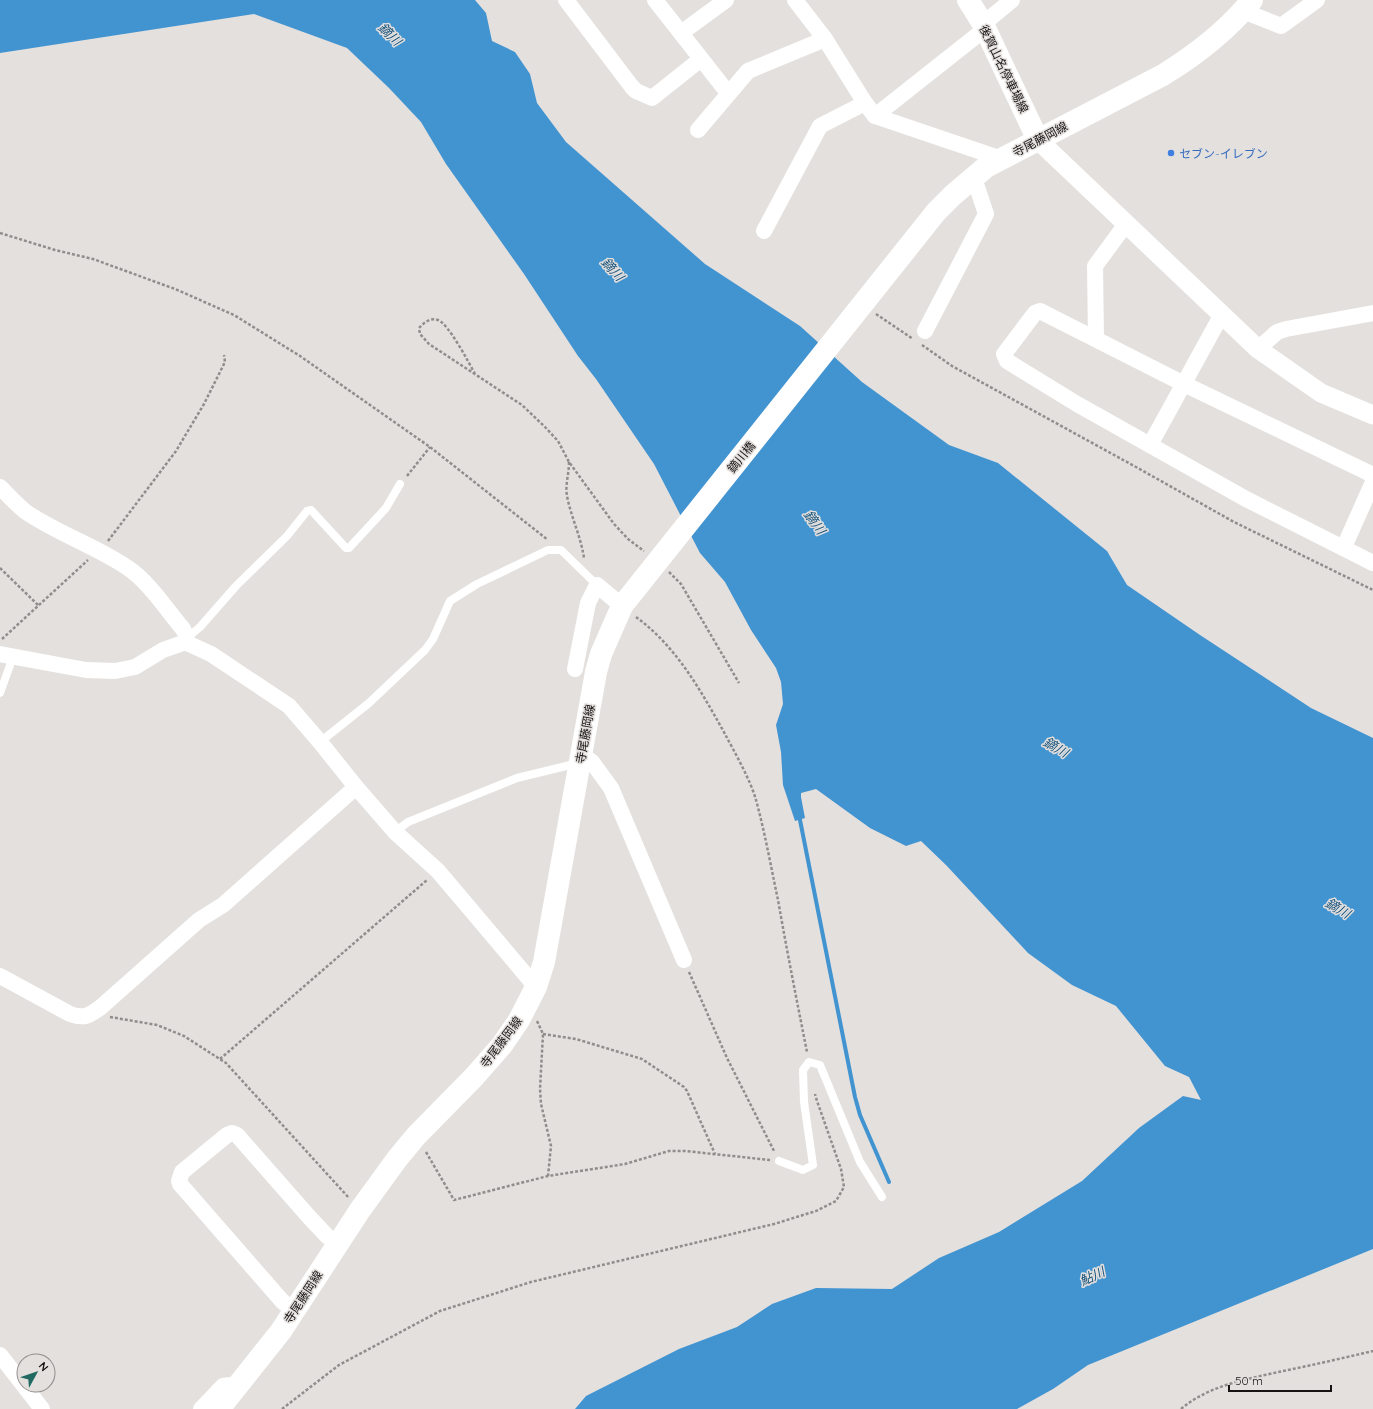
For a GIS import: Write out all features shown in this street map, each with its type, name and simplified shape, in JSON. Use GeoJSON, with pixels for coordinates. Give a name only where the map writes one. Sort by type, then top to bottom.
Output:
{"type":"FeatureCollection","features":[{"type":"Feature","properties":{"kind":"main road","name":"後賀山名停車場線"},"geometry":{"type":"LineString","coordinates":[[968,0],[984,27],[1038,140]]}},
{"type":"Feature","properties":{"kind":"main road","name":"寺尾藤岡線"},"geometry":{"type":"LineString","coordinates":[[859,308],[936,212],[970,179],[986,167],[1163,75],[1189,59],[1222,33],[1248,6]]}},
{"type":"Feature","properties":{"kind":"main road","name":"鏑川橋"},"geometry":{"type":"LineString","coordinates":[[624,604],[859,308]]}},
{"type":"Feature","properties":{"kind":"main road","name":"寺尾藤岡線"},"geometry":{"type":"LineString","coordinates":[[219,1409],[265,1353],[360,1210],[397,1159],[416,1136],[474,1077],[502,1045],[519,1020],[536,987],[544,962],[596,672],[601,654],[624,604]]}},
{"type":"Feature","properties":{"kind":"street"},"geometry":{"type":"LineString","coordinates":[[566,0],[632,87],[652,98],[701,59]]}},
{"type":"Feature","properties":{"kind":"street"},"geometry":{"type":"LineString","coordinates":[[655,0],[728,93]]}},
{"type":"Feature","properties":{"kind":"street"},"geometry":{"type":"LineString","coordinates":[[681,34],[726,0]]}},
{"type":"Feature","properties":{"kind":"street"},"geometry":{"type":"LineString","coordinates":[[795,0],[825,39],[870,110],[1002,159]]}},
{"type":"Feature","properties":{"kind":"street"},"geometry":{"type":"LineString","coordinates":[[764,231],[820,126],[870,110],[984,27],[1012,0]]}},
{"type":"Feature","properties":{"kind":"street"},"geometry":{"type":"LineString","coordinates":[[1248,6],[1281,26],[1317,0]]}},
{"type":"Feature","properties":{"kind":"street"},"geometry":{"type":"LineString","coordinates":[[698,130],[748,71],[825,39]]}},
{"type":"Feature","properties":{"kind":"street"},"geometry":{"type":"LineString","coordinates":[[1038,140],[1258,349],[1321,393],[1373,415]]}},
{"type":"Feature","properties":{"kind":"street"},"geometry":{"type":"LineString","coordinates":[[919,338],[986,214],[977,187],[970,179]]}},
{"type":"Feature","properties":{"kind":"street"},"geometry":{"type":"LineString","coordinates":[[1096,339],[1095,266],[1126,224]]}},
{"type":"Feature","properties":{"kind":"street"},"geometry":{"type":"LineString","coordinates":[[1373,475],[1184,384],[1040,311],[1035,313],[1004,354],[1007,362],[1077,404],[1246,499],[1344,547],[1373,563]]}},
{"type":"Feature","properties":{"kind":"street"},"geometry":{"type":"LineString","coordinates":[[1258,349],[1277,332],[1286,329],[1373,313]]}},
{"type":"Feature","properties":{"kind":"street"},"geometry":{"type":"LineString","coordinates":[[1150,445],[1222,314]]}},
{"type":"Feature","properties":{"kind":"street"},"geometry":{"type":"LineString","coordinates":[[1344,547],[1373,482]]}},
{"type":"Feature","properties":{"kind":"street"},"geometry":{"type":"LineString","coordinates":[[0,487],[25,511],[34,517],[130,569],[143,581],[183,629],[187,641],[211,654],[289,706],[395,832],[438,871],[536,987]]}},
{"type":"Feature","properties":{"kind":"street"},"geometry":{"type":"LineString","coordinates":[[575,669],[588,603],[597,585],[624,604]]}},
{"type":"Feature","properties":{"kind":"street"},"geometry":{"type":"LineString","coordinates":[[6,656],[86,670],[115,671],[135,667],[163,650],[187,641]]}},
{"type":"Feature","properties":{"kind":"street"},"geometry":{"type":"LineString","coordinates":[[580,760],[592,762],[611,788],[684,960]]}},
{"type":"Feature","properties":{"kind":"street"},"geometry":{"type":"LineString","coordinates":[[0,976],[76,1016],[90,1016],[199,920],[223,905],[356,787]]}},
{"type":"Feature","properties":{"kind":"street"},"geometry":{"type":"LineString","coordinates":[[294,1310],[282,1301],[180,1184],[179,1181],[182,1172],[227,1135],[232,1133],[237,1135],[310,1218],[327,1236],[338,1244]]}},
{"type":"Feature","properties":{"kind":"street"},"geometry":{"type":"LineString","coordinates":[[0,1355],[42,1409]]}},
{"type":"Feature","properties":{"kind":"street"},"geometry":{"type":"LineString","coordinates":[[200,1409],[223,1386],[231,1385],[237,1388]]}},
{"type":"Feature","properties":{"kind":"lane"},"geometry":{"type":"LineString","coordinates":[[187,641],[236,586],[287,536],[307,511],[311,510],[346,548],[350,548],[386,508],[400,484]]}},
{"type":"Feature","properties":{"kind":"lane"},"geometry":{"type":"LineString","coordinates":[[320,742],[369,703],[425,650],[433,639],[450,601],[477,584],[548,550],[556,549],[561,550],[597,585]]}},
{"type":"Feature","properties":{"kind":"lane"},"geometry":{"type":"LineString","coordinates":[[0,693],[6,656]]}},
{"type":"Feature","properties":{"kind":"lane"},"geometry":{"type":"LineString","coordinates":[[395,832],[408,822],[517,778],[570,765],[580,760]]}},
{"type":"Feature","properties":{"kind":"lane"},"geometry":{"type":"LineString","coordinates":[[779,1161],[802,1170],[813,1165],[804,1102],[803,1070],[809,1062],[820,1065],[860,1162],[882,1197]]}},
{"type":"Feature","properties":{"kind":"path"},"geometry":{"type":"LineString","coordinates":[[0,233],[55,250],[93,259],[176,289],[234,315],[300,356],[430,447],[540,533]]}},
{"type":"Feature","properties":{"kind":"path"},"geometry":{"type":"LineString","coordinates":[[859,308],[919,338],[952,366],[1136,466],[1234,522],[1373,590]]}},
{"type":"Feature","properties":{"kind":"path"},"geometry":{"type":"LineString","coordinates":[[475,374],[454,338],[439,320],[433,319],[426,321],[419,328],[420,334],[429,344],[522,406],[546,427],[558,441],[569,462],[619,530],[646,553]]}},
{"type":"Feature","properties":{"kind":"path"},"geometry":{"type":"LineString","coordinates":[[0,641],[106,543],[176,451],[204,404],[225,362],[224,355]]}},
{"type":"Feature","properties":{"kind":"path"},"geometry":{"type":"LineString","coordinates":[[416,466],[430,447]]}},
{"type":"Feature","properties":{"kind":"path"},"geometry":{"type":"LineString","coordinates":[[569,462],[569,472],[566,484],[567,496],[582,546],[585,562]]}},
{"type":"Feature","properties":{"kind":"path"},"geometry":{"type":"LineString","coordinates":[[663,567],[681,584],[739,683]]}},
{"type":"Feature","properties":{"kind":"path"},"geometry":{"type":"LineString","coordinates":[[0,568],[39,606]]}},
{"type":"Feature","properties":{"kind":"path"},"geometry":{"type":"LineString","coordinates":[[624,604],[667,643],[690,674],[737,756],[756,798],[767,845],[809,1062]]}},
{"type":"Feature","properties":{"kind":"path"},"geometry":{"type":"LineString","coordinates":[[220,1059],[438,871]]}},
{"type":"Feature","properties":{"kind":"path"},"geometry":{"type":"LineString","coordinates":[[684,960],[727,1058],[779,1161]]}},
{"type":"Feature","properties":{"kind":"path"},"geometry":{"type":"LineString","coordinates":[[526,1006],[536,1019],[543,1034],[540,1089],[541,1104],[551,1146],[548,1176]]}},
{"type":"Feature","properties":{"kind":"path"},"geometry":{"type":"LineString","coordinates":[[95,1012],[103,1016],[157,1025],[184,1036],[226,1063],[360,1210]]}},
{"type":"Feature","properties":{"kind":"path"},"geometry":{"type":"LineString","coordinates":[[543,1034],[576,1038],[642,1059],[684,1087],[715,1154]]}},
{"type":"Feature","properties":{"kind":"path"},"geometry":{"type":"LineString","coordinates":[[282,1409],[339,1366],[440,1311],[531,1282],[774,1224],[816,1211],[836,1201],[844,1187],[842,1169],[815,1094]]}},
{"type":"Feature","properties":{"kind":"path"},"geometry":{"type":"LineString","coordinates":[[416,1136],[454,1200],[548,1176],[625,1164],[669,1152],[685,1151],[779,1161]]}},
{"type":"Feature","properties":{"kind":"path"},"geometry":{"type":"LineString","coordinates":[[1181,1409],[1189,1402],[1212,1390],[1250,1379],[1373,1351]]}},
{"type":"Feature","properties":{"kind":"water"},"geometry":{"type":"Polygon","coordinates":[[[0,0],[475,0],[486,13],[492,41],[515,52],[530,74],[537,103],[566,142],[705,264],[800,326],[862,382],[949,445],[998,463],[1107,551],[1127,585],[1311,708],[1373,738],[1373,1249],[1088,1365],[1053,1389],[1017,1409],[575,1409],[586,1396],[679,1349],[737,1327],[772,1304],[816,1288],[892,1289],[939,1258],[999,1232],[1082,1181],[1139,1128],[1183,1096],[1201,1100],[1189,1077],[1165,1066],[1116,1006],[1072,985],[1028,953],[946,865],[921,841],[906,846],[870,828],[816,789],[801,793],[805,818],[795,821],[783,785],[781,752],[776,725],[783,704],[781,682],[776,668],[751,630],[725,582],[700,553],[654,464],[596,379],[578,356],[524,274],[446,164],[421,122],[389,88],[347,48],[254,14],[0,53],[0,0]]]}},
{"type":"Feature","properties":{"kind":"waterway"},"geometry":{"type":"LineString","coordinates":[[799,815],[855,1097],[860,1115],[889,1182]]}},
{"type":"Feature","properties":{"kind":"place","name":"セブン-イレブン"},"geometry":{"type":"Point","coordinates":[1171,153]}},
{"type":"Feature","properties":{"kind":"water label","name":"鏑川"},"geometry":{"type":"Point","coordinates":[390,34]}},
{"type":"Feature","properties":{"kind":"water label","name":"鏑川"},"geometry":{"type":"Point","coordinates":[613,269]}},
{"type":"Feature","properties":{"kind":"water label","name":"鏑川"},"geometry":{"type":"Point","coordinates":[815,522]}},
{"type":"Feature","properties":{"kind":"water label","name":"鏑川"},"geometry":{"type":"Point","coordinates":[1056,747]}},
{"type":"Feature","properties":{"kind":"water label","name":"鏑川"},"geometry":{"type":"Point","coordinates":[1338,908]}},
{"type":"Feature","properties":{"kind":"water label","name":"鮎川"},"geometry":{"type":"Point","coordinates":[1092,1276]}}]}
